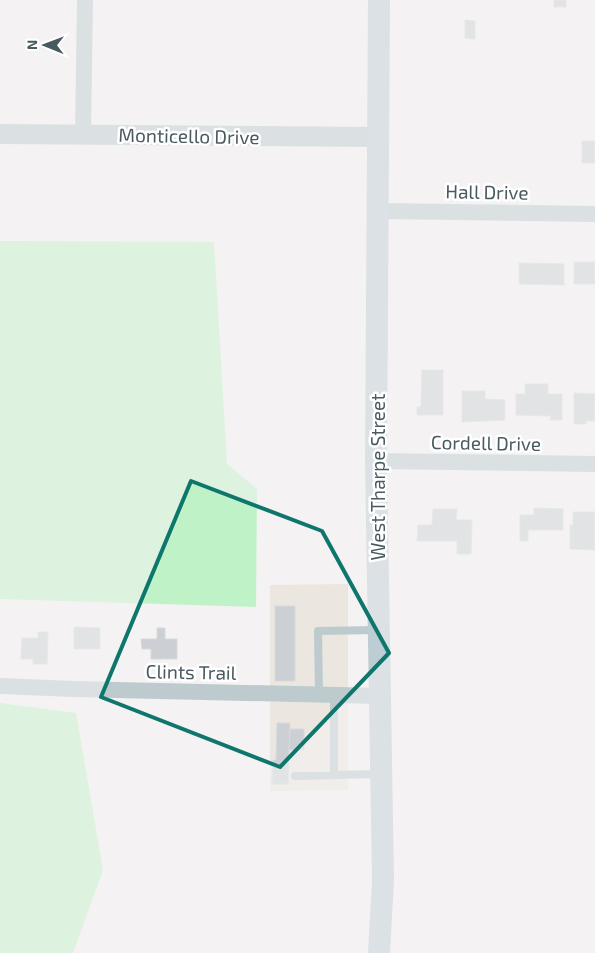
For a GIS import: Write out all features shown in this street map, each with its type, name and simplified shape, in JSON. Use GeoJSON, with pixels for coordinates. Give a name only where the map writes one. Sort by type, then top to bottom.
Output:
{"type":"FeatureCollection","features":[{"type":"Feature","properties":{"kind":"main road","name":"West Tharpe Street"},"geometry":{"type":"LineString","coordinates":[[379,0],[376,461],[383,880],[379,953]]}},
{"type":"Feature","properties":{"kind":"street"},"geometry":{"type":"LineString","coordinates":[[83,135],[85,0]]}},
{"type":"Feature","properties":{"kind":"street","name":"Monticello Drive"},"geometry":{"type":"LineString","coordinates":[[0,134],[378,138]]}},
{"type":"Feature","properties":{"kind":"street","name":"Hall Drive"},"geometry":{"type":"LineString","coordinates":[[379,211],[595,214]]}},
{"type":"Feature","properties":{"kind":"street","name":"Cordell Drive"},"geometry":{"type":"LineString","coordinates":[[376,461],[595,464]]}},
{"type":"Feature","properties":{"kind":"street","name":"Clints Trail"},"geometry":{"type":"LineString","coordinates":[[0,686],[380,696]]}},
{"type":"Feature","properties":{"kind":"lane"},"geometry":{"type":"LineString","coordinates":[[334,775],[318,631],[379,630]]}},
{"type":"Feature","properties":{"kind":"lane"},"geometry":{"type":"LineString","coordinates":[[295,776],[382,774]]}},
{"type":"Feature","properties":{"kind":"highlighted area"},"geometry":{"type":"Polygon","coordinates":[[[191,481],[322,531],[389,653],[280,767],[101,697],[191,481]]]}},
{"type":"Feature","properties":{"kind":"shaded area"},"geometry":{"type":"Polygon","coordinates":[[[348,584],[348,790],[270,791],[270,585],[348,584]]]}},
{"type":"Feature","properties":{"kind":"green space"},"geometry":{"type":"Polygon","coordinates":[[[0,241],[214,242],[227,464],[257,489],[256,607],[0,599],[0,241]]]}},
{"type":"Feature","properties":{"kind":"green space"},"geometry":{"type":"Polygon","coordinates":[[[0,703],[76,713],[103,870],[73,953],[0,953],[0,703]]]}},
{"type":"Feature","properties":{"kind":"building"},"geometry":{"type":"Polygon","coordinates":[[[554,0],[566,0],[566,7],[554,7],[554,0]]]}},
{"type":"Feature","properties":{"kind":"building"},"geometry":{"type":"Polygon","coordinates":[[[465,20],[475,21],[475,39],[465,38],[465,20]]]}},
{"type":"Feature","properties":{"kind":"building"},"geometry":{"type":"Polygon","coordinates":[[[582,141],[595,141],[595,163],[582,163],[582,141]]]}},
{"type":"Feature","properties":{"kind":"building"},"geometry":{"type":"Polygon","coordinates":[[[574,262],[595,262],[595,284],[574,284],[574,262]]]}},
{"type":"Feature","properties":{"kind":"building"},"geometry":{"type":"Polygon","coordinates":[[[519,263],[564,264],[564,285],[519,284],[519,263]]]}},
{"type":"Feature","properties":{"kind":"building"},"geometry":{"type":"Polygon","coordinates":[[[422,370],[443,370],[443,415],[417,415],[417,407],[421,407],[422,370]]]}},
{"type":"Feature","properties":{"kind":"building"},"geometry":{"type":"Polygon","coordinates":[[[525,384],[548,384],[548,394],[562,394],[562,420],[550,420],[551,416],[516,415],[516,394],[525,394],[525,384]]]}},
{"type":"Feature","properties":{"kind":"building"},"geometry":{"type":"Polygon","coordinates":[[[462,391],[485,391],[485,399],[505,400],[505,420],[462,422],[462,391]]]}},
{"type":"Feature","properties":{"kind":"building"},"geometry":{"type":"Polygon","coordinates":[[[574,393],[595,394],[595,421],[586,421],[586,424],[574,424],[574,393]]]}},
{"type":"Feature","properties":{"kind":"building"},"geometry":{"type":"Polygon","coordinates":[[[534,508],[563,509],[563,530],[528,530],[528,541],[520,541],[520,515],[534,515],[534,508]]]}},
{"type":"Feature","properties":{"kind":"building"},"geometry":{"type":"Polygon","coordinates":[[[433,509],[457,509],[456,520],[472,520],[471,554],[457,554],[457,541],[417,541],[418,525],[432,525],[433,509]]]}},
{"type":"Feature","properties":{"kind":"building"},"geometry":{"type":"Polygon","coordinates":[[[573,512],[595,512],[595,550],[570,549],[570,525],[573,525],[573,512]]]}},
{"type":"Feature","properties":{"kind":"building"},"geometry":{"type":"Polygon","coordinates":[[[275,606],[295,606],[295,681],[275,681],[275,606]]]}},
{"type":"Feature","properties":{"kind":"building"},"geometry":{"type":"Polygon","coordinates":[[[74,627],[100,628],[100,649],[74,649],[74,627]]]}},
{"type":"Feature","properties":{"kind":"building"},"geometry":{"type":"Polygon","coordinates":[[[157,628],[165,628],[165,639],[177,639],[177,659],[151,659],[151,649],[142,649],[141,639],[157,639],[157,628]]]}},
{"type":"Feature","properties":{"kind":"building"},"geometry":{"type":"Polygon","coordinates":[[[38,632],[48,632],[47,664],[33,664],[33,659],[21,659],[22,638],[38,638],[38,632]]]}},
{"type":"Feature","properties":{"kind":"building"},"geometry":{"type":"Polygon","coordinates":[[[277,723],[290,723],[288,784],[272,784],[273,760],[276,760],[277,723]]]}},
{"type":"Feature","properties":{"kind":"building"},"geometry":{"type":"Polygon","coordinates":[[[290,729],[304,729],[304,750],[289,750],[290,729]]]}}]}
